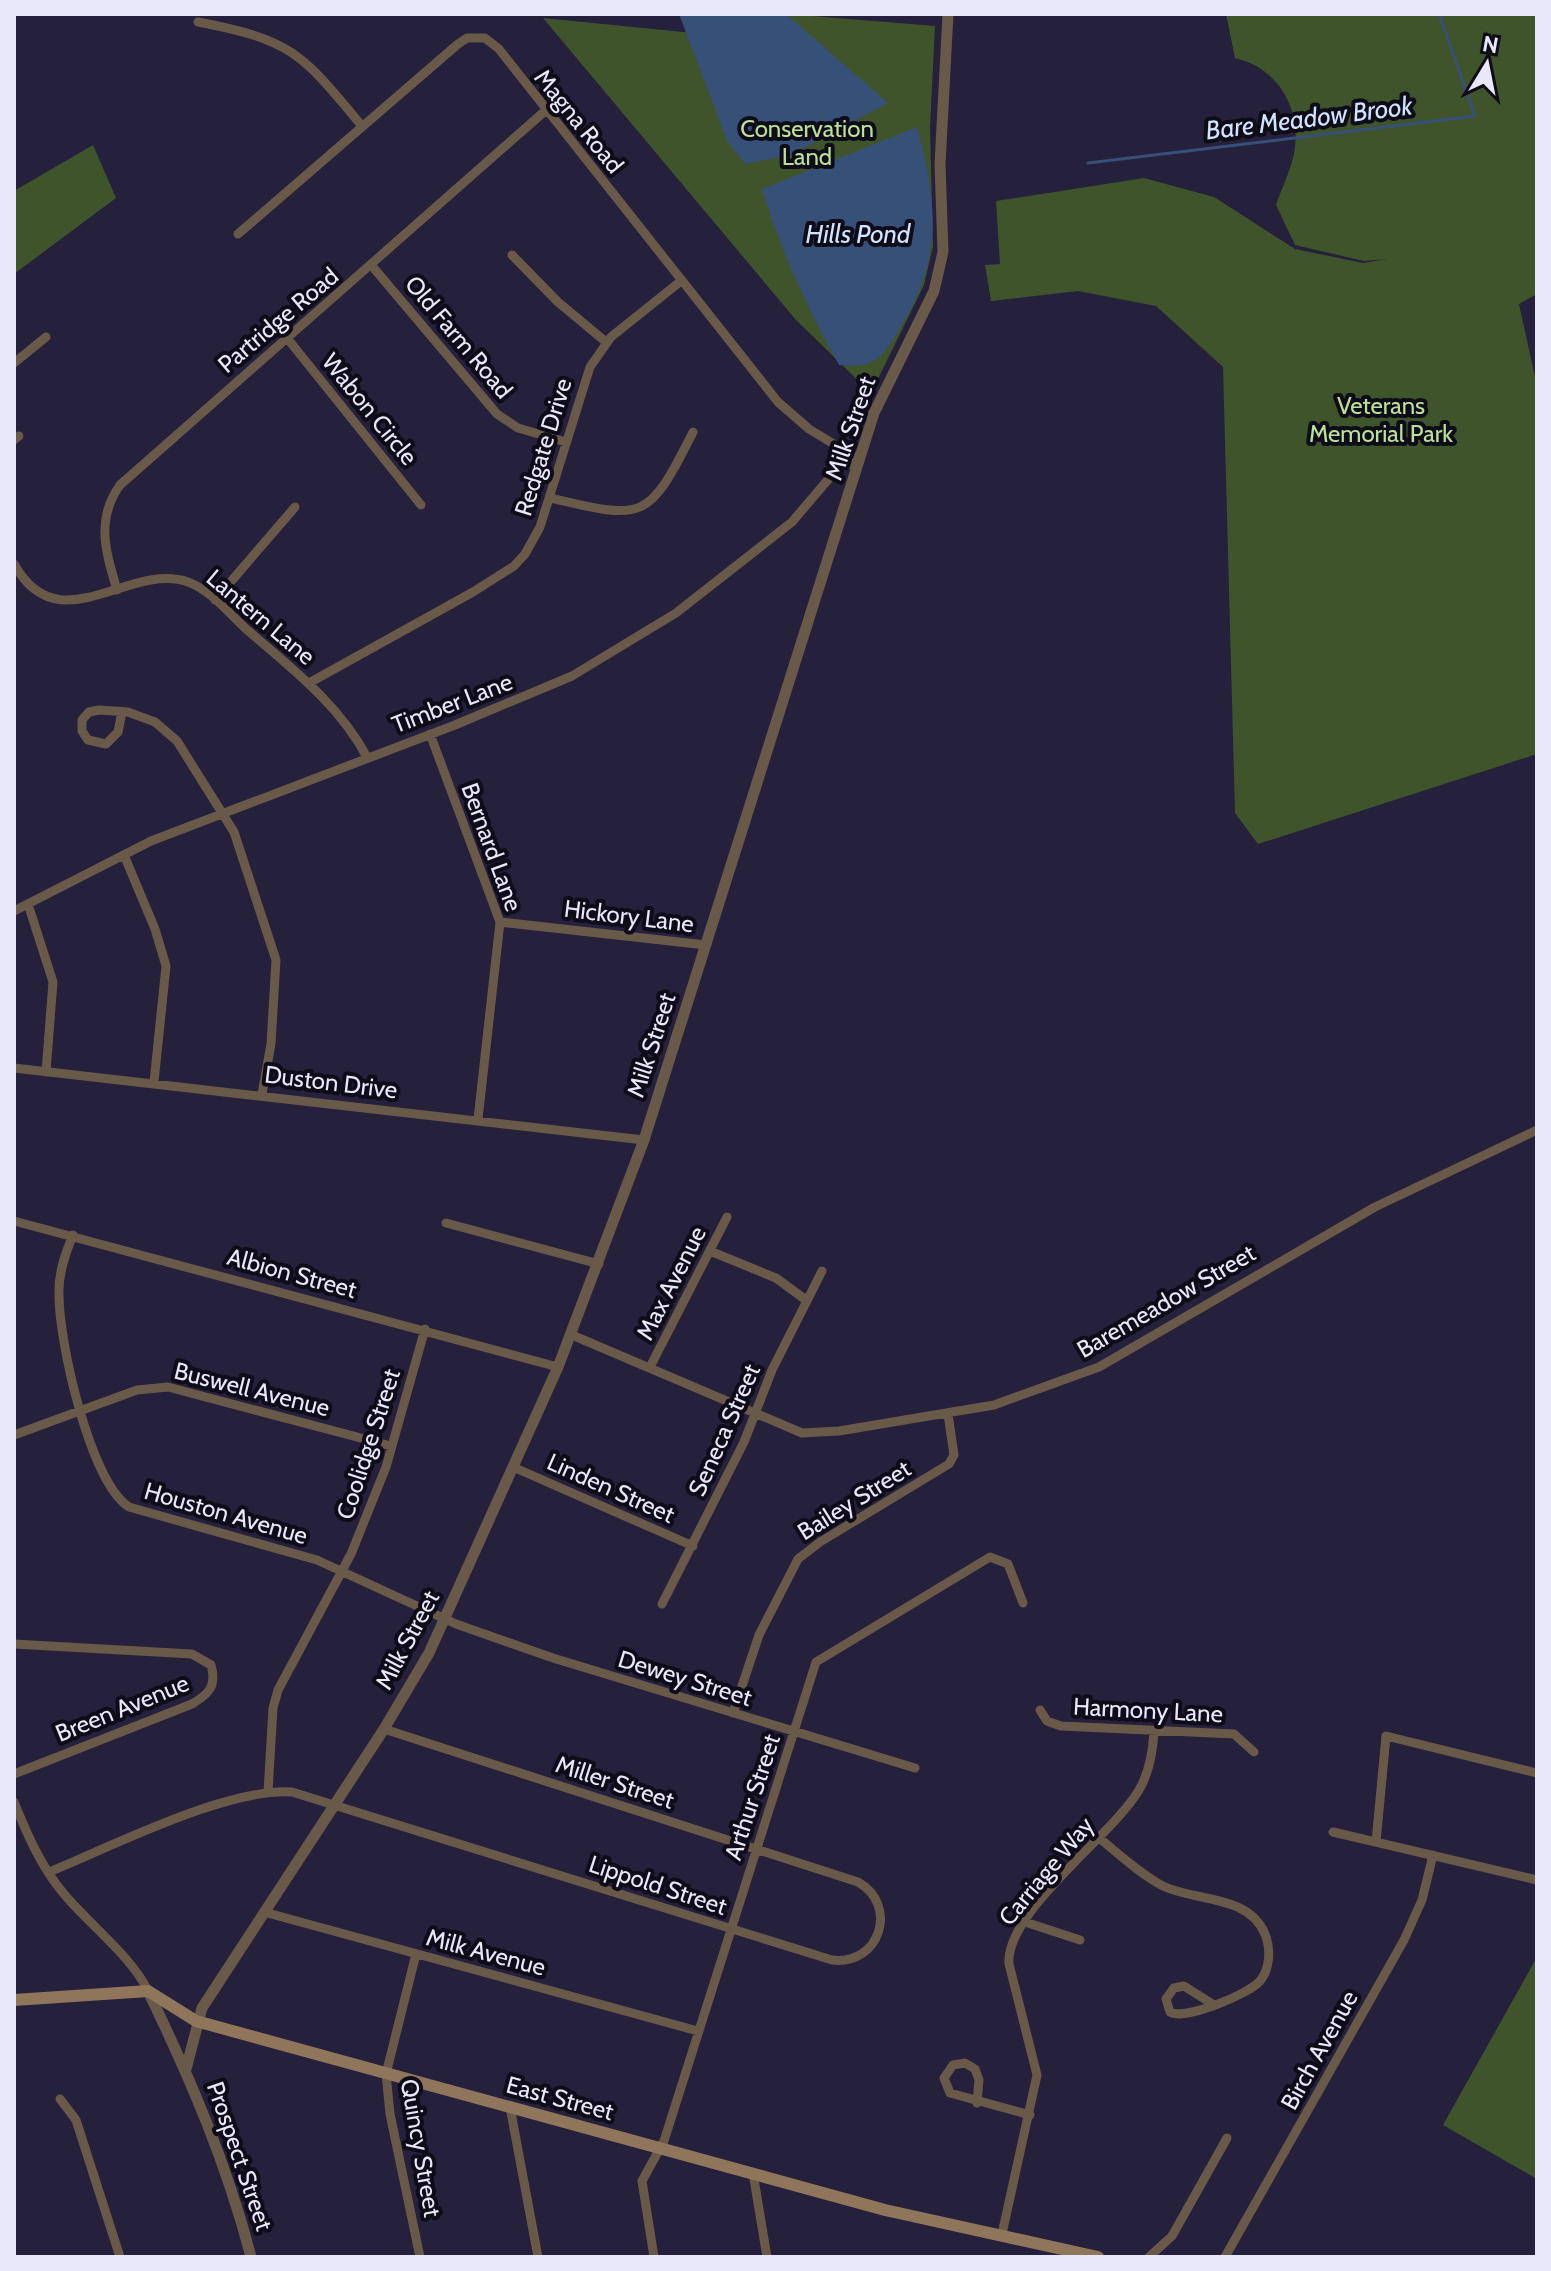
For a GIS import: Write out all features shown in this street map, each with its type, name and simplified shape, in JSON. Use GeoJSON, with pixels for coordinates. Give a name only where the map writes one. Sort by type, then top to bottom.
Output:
{"type":"FeatureCollection","features":[{"type":"Feature","properties":{"kind":"main road"},"geometry":{"type":"LineString","coordinates":[[14,2000],[148,1991]]}},
{"type":"Feature","properties":{"kind":"main road","name":"East Street"},"geometry":{"type":"LineString","coordinates":[[148,1991],[196,2021],[885,2210],[1098,2257]]}},
{"type":"Feature","properties":{"kind":"street","name":"Milk Street"},"geometry":{"type":"LineString","coordinates":[[196,2021],[384,1729],[445,1619],[572,1335],[599,1264],[644,1140],[874,413],[934,291],[944,227],[941,127],[948,14]]}},
{"type":"Feature","properties":{"kind":"street"},"geometry":{"type":"LineString","coordinates":[[198,22],[244,30],[280,43],[316,70],[362,126]]}},
{"type":"Feature","properties":{"kind":"street","name":"Magna Road"},"geometry":{"type":"LineString","coordinates":[[238,234],[458,44],[476,36],[485,38],[499,49],[545,111],[792,416],[860,460]]}},
{"type":"Feature","properties":{"kind":"street","name":"Partridge Road"},"geometry":{"type":"LineString","coordinates":[[117,590],[103,535],[104,519],[114,494],[129,476],[372,266],[545,111]]}},
{"type":"Feature","properties":{"kind":"street"},"geometry":{"type":"LineString","coordinates":[[512,255],[558,302],[606,342]]}},
{"type":"Feature","properties":{"kind":"street","name":"Old Farm Road"},"geometry":{"type":"LineString","coordinates":[[372,266],[497,414],[518,428],[566,442]]}},
{"type":"Feature","properties":{"kind":"street","name":"Redgate Drive"},"geometry":{"type":"LineString","coordinates":[[309,683],[514,566],[532,544],[550,498],[581,387],[606,342],[681,281]]}},
{"type":"Feature","properties":{"kind":"street"},"geometry":{"type":"LineString","coordinates":[[14,363],[46,337]]}},
{"type":"Feature","properties":{"kind":"street","name":"Wabon Circle"},"geometry":{"type":"LineString","coordinates":[[287,338],[421,505]]}},
{"type":"Feature","properties":{"kind":"street"},"geometry":{"type":"LineString","coordinates":[[550,498],[602,512],[636,510],[660,492],[693,432]]}},
{"type":"Feature","properties":{"kind":"street","name":"Timber Lane"},"geometry":{"type":"LineString","coordinates":[[14,911],[124,855],[220,813],[430,734],[572,676],[628,645],[777,535],[837,469],[860,460]]}},
{"type":"Feature","properties":{"kind":"street"},"geometry":{"type":"LineString","coordinates":[[215,600],[295,507]]}},
{"type":"Feature","properties":{"kind":"street","name":"Lantern Lane"},"geometry":{"type":"LineString","coordinates":[[14,564],[31,586],[58,599],[78,600],[173,579],[188,582],[215,600],[309,683],[334,708],[367,757]]}},
{"type":"Feature","properties":{"kind":"street"},"geometry":{"type":"LineString","coordinates":[[122,712],[118,732],[106,744],[88,740],[82,731],[82,720],[89,712],[122,712],[155,722],[177,741],[234,832],[276,960],[271,1044],[262,1094]]}},
{"type":"Feature","properties":{"kind":"street","name":"Bernard Lane"},"geometry":{"type":"LineString","coordinates":[[430,734],[500,922],[478,1119]]}},
{"type":"Feature","properties":{"kind":"street"},"geometry":{"type":"LineString","coordinates":[[124,855],[155,929],[166,966],[154,1082]]}},
{"type":"Feature","properties":{"kind":"street"},"geometry":{"type":"LineString","coordinates":[[28,904],[49,959],[53,982],[46,1072]]}},
{"type":"Feature","properties":{"kind":"street","name":"Hickory Lane"},"geometry":{"type":"LineString","coordinates":[[500,922],[706,945]]}},
{"type":"Feature","properties":{"kind":"street","name":"Duston Drive"},"geometry":{"type":"LineString","coordinates":[[14,1068],[644,1140]]}},
{"type":"Feature","properties":{"kind":"street","name":"Baremeadow Street"},"geometry":{"type":"LineString","coordinates":[[572,1335],[790,1429],[813,1434],[948,1414],[1020,1398],[1099,1367],[1375,1207],[1537,1130]]}},
{"type":"Feature","properties":{"kind":"street","name":"Max Avenue"},"geometry":{"type":"LineString","coordinates":[[650,1367],[727,1217]]}},
{"type":"Feature","properties":{"kind":"street","name":"Albion Street"},"geometry":{"type":"LineString","coordinates":[[14,1221],[558,1367]]}},
{"type":"Feature","properties":{"kind":"street"},"geometry":{"type":"LineString","coordinates":[[446,1223],[599,1264]]}},
{"type":"Feature","properties":{"kind":"street","name":"Houston Avenue"},"geometry":{"type":"LineString","coordinates":[[73,1235],[58,1293],[64,1337],[81,1411],[110,1491],[129,1507],[279,1548],[342,1570],[445,1619]]}},
{"type":"Feature","properties":{"kind":"street"},"geometry":{"type":"LineString","coordinates":[[710,1251],[776,1278],[806,1300]]}},
{"type":"Feature","properties":{"kind":"street","name":"Seneca Street"},"geometry":{"type":"LineString","coordinates":[[662,1604],[693,1546],[822,1271]]}},
{"type":"Feature","properties":{"kind":"street","name":"Coolidge Street"},"geometry":{"type":"LineString","coordinates":[[268,1792],[273,1708],[278,1690],[342,1570],[378,1488],[425,1329]]}},
{"type":"Feature","properties":{"kind":"street","name":"Buswell Avenue"},"geometry":{"type":"LineString","coordinates":[[14,1435],[137,1390],[168,1387],[391,1446]]}},
{"type":"Feature","properties":{"kind":"street","name":"Bailey Street"},"geometry":{"type":"LineString","coordinates":[[733,1713],[759,1635],[798,1559],[820,1542],[949,1464],[954,1455],[948,1414]]}},
{"type":"Feature","properties":{"kind":"street","name":"Linden Street"},"geometry":{"type":"LineString","coordinates":[[513,1467],[693,1546]]}},
{"type":"Feature","properties":{"kind":"street","name":"Arthur Street"},"geometry":{"type":"LineString","coordinates":[[654,2257],[642,2181],[661,2148],[816,1662],[990,1557],[1008,1564],[1023,1603]]}},
{"type":"Feature","properties":{"kind":"street","name":"Dewey Street"},"geometry":{"type":"LineString","coordinates":[[445,1619],[553,1658],[915,1768]]}},
{"type":"Feature","properties":{"kind":"street","name":"Breen Avenue"},"geometry":{"type":"LineString","coordinates":[[14,1644],[192,1654],[211,1665],[214,1682],[210,1692],[192,1704],[14,1774]]}},
{"type":"Feature","properties":{"kind":"street","name":"Harmony Lane"},"geometry":{"type":"LineString","coordinates":[[1040,1710],[1047,1721],[1061,1726],[1234,1734],[1254,1752]]}},
{"type":"Feature","properties":{"kind":"street","name":"Miller Street"},"geometry":{"type":"LineString","coordinates":[[384,1729],[834,1874]]}},
{"type":"Feature","properties":{"kind":"street","name":"Carriage Way"},"geometry":{"type":"LineString","coordinates":[[1002,2234],[1037,2075],[1009,1955],[1025,1922],[1139,1790],[1150,1760],[1154,1731]]}},
{"type":"Feature","properties":{"kind":"street"},"geometry":{"type":"LineString","coordinates":[[1376,1842],[1386,1736],[1537,1773]]}},
{"type":"Feature","properties":{"kind":"street","name":"Lippold Street"},"geometry":{"type":"LineString","coordinates":[[49,1872],[208,1807],[268,1792],[292,1792],[832,1960],[858,1957],[869,1949],[879,1933],[880,1907],[864,1885],[834,1874]]}},
{"type":"Feature","properties":{"kind":"street","name":"Prospect Street"},"geometry":{"type":"LineString","coordinates":[[14,1802],[49,1872],[148,1991],[186,2069],[236,2196],[251,2257]]}},
{"type":"Feature","properties":{"kind":"street"},"geometry":{"type":"LineString","coordinates":[[14,1835],[26,1830]]}},
{"type":"Feature","properties":{"kind":"street"},"geometry":{"type":"LineString","coordinates":[[1333,1832],[1537,1880]]}},
{"type":"Feature","properties":{"kind":"street"},"geometry":{"type":"LineString","coordinates":[[1099,1838],[1165,1887],[1239,1907],[1259,1923],[1269,1947],[1266,1973],[1248,1990],[1214,2005],[1179,2017],[1167,2009],[1166,1999],[1174,1988],[1184,1986],[1214,2005]]}},
{"type":"Feature","properties":{"kind":"street","name":"Birch Avenue"},"geometry":{"type":"LineString","coordinates":[[1225,2257],[1404,1940],[1422,1900],[1433,1855]]}},
{"type":"Feature","properties":{"kind":"street","name":"Milk Avenue"},"geometry":{"type":"LineString","coordinates":[[264,1912],[698,2031]]}},
{"type":"Feature","properties":{"kind":"street"},"geometry":{"type":"LineString","coordinates":[[1025,1922],[1080,1940]]}},
{"type":"Feature","properties":{"kind":"street","name":"Quincy Street"},"geometry":{"type":"LineString","coordinates":[[416,1954],[386,2073],[390,2114],[420,2257]]}},
{"type":"Feature","properties":{"kind":"street","name":"Prospect Street"},"geometry":{"type":"LineString","coordinates":[[186,2069],[196,2021]]}},
{"type":"Feature","properties":{"kind":"street"},"geometry":{"type":"LineString","coordinates":[[977,2103],[979,2080],[975,2069],[965,2063],[953,2065],[944,2078],[946,2089],[954,2096],[977,2103],[1030,2115]]}},
{"type":"Feature","properties":{"kind":"street"},"geometry":{"type":"LineString","coordinates":[[60,2099],[76,2120],[120,2257]]}},
{"type":"Feature","properties":{"kind":"street"},"geometry":{"type":"LineString","coordinates":[[510,2107],[538,2257]]}},
{"type":"Feature","properties":{"kind":"street"},"geometry":{"type":"LineString","coordinates":[[1149,2257],[1172,2236],[1227,2138]]}},
{"type":"Feature","properties":{"kind":"street"},"geometry":{"type":"LineString","coordinates":[[753,2173],[767,2257]]}},
{"type":"Feature","properties":{"kind":"green space","name":"Conservation Land"},"geometry":{"type":"Polygon","coordinates":[[[695,14],[788,14],[935,26],[930,127],[933,246],[924,285],[871,393],[796,320],[543,18],[693,33],[695,14]]]}},
{"type":"Feature","properties":{"kind":"green space","name":"Veterans Memorial Park"},"geometry":{"type":"Polygon","coordinates":[[[1226,14],[1537,14],[1537,294],[1519,304],[1537,386],[1537,754],[1258,844],[1235,813],[1223,367],[1156,306],[1078,291],[991,301],[985,265],[1000,264],[996,201],[1144,178],[1214,197],[1295,249],[1363,263],[1387,259],[1364,261],[1295,245],[1276,205],[1296,141],[1291,109],[1276,82],[1251,63],[1235,58],[1226,14]]]}},
{"type":"Feature","properties":{"kind":"green space"},"geometry":{"type":"Polygon","coordinates":[[[93,145],[116,198],[14,274],[14,191],[93,145]]]}},
{"type":"Feature","properties":{"kind":"green space"},"geometry":{"type":"Polygon","coordinates":[[[1537,1957],[1537,2179],[1443,2125],[1537,1957]]]}},
{"type":"Feature","properties":{"kind":"water","name":"Hills Pond"},"geometry":{"type":"Polygon","coordinates":[[[679,14],[786,14],[888,103],[791,155],[745,164],[727,141],[679,14]]]}},
{"type":"Feature","properties":{"kind":"water","name":"Hills Pond"},"geometry":{"type":"Polygon","coordinates":[[[917,127],[932,206],[930,254],[924,278],[900,328],[882,354],[870,363],[839,365],[796,279],[762,189],[917,127]]]}},
{"type":"Feature","properties":{"kind":"waterway","name":"Bare Meadow Brook"},"geometry":{"type":"LineString","coordinates":[[1088,163],[1475,116],[1439,14]]}}]}
